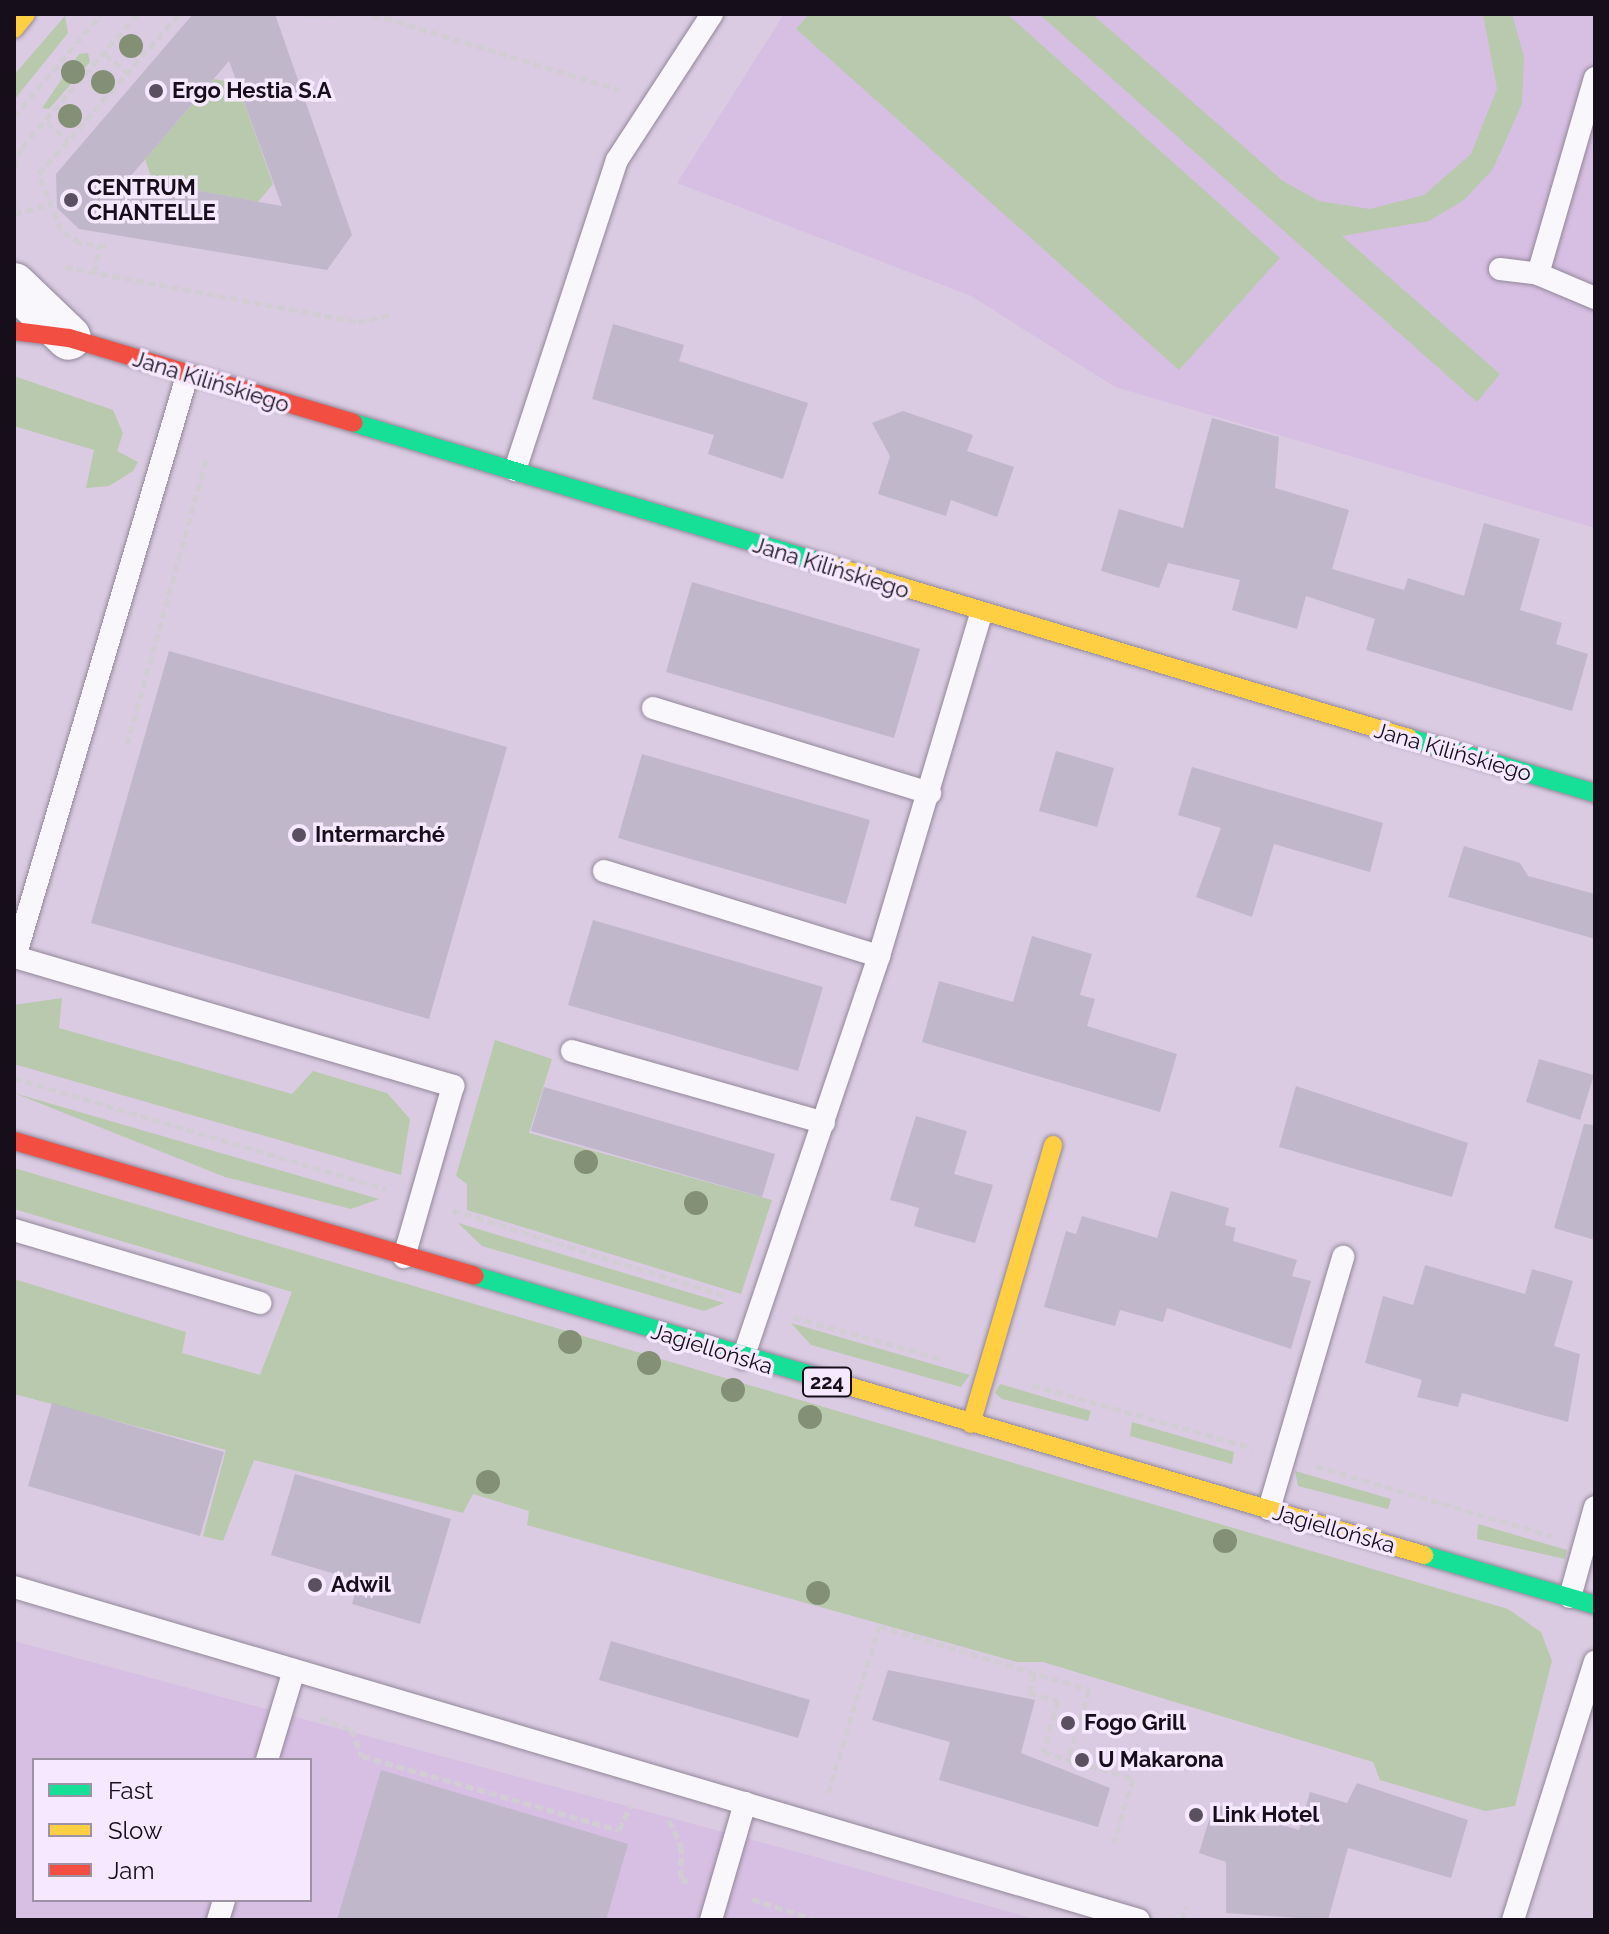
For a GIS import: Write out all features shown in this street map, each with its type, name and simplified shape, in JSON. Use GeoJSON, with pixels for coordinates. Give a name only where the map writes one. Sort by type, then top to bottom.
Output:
{"type":"FeatureCollection","features":[{"type":"Feature","properties":{"kind":"street"},"geometry":{"type":"LineString","coordinates":[[14,29],[26,14]]}},
{"type":"Feature","properties":{"kind":"street","name":"Jana Kilińskiego"},"geometry":{"type":"LineString","coordinates":[[14,285],[69,338]]}},
{"type":"Feature","properties":{"kind":"street","name":"Jana Kilińskiego"},"geometry":{"type":"LineString","coordinates":[[14,331],[69,338],[187,376],[515,470],[981,614],[1595,793]]}},
{"type":"Feature","properties":{"kind":"street","name":"Jagiellońska"},"geometry":{"type":"LineString","coordinates":[[14,1141],[743,1358],[1595,1605]]}},
{"type":"Feature","properties":{"kind":"street"},"geometry":{"type":"LineString","coordinates":[[971,1424],[1053,1145]]}},
{"type":"Feature","properties":{"kind":"lane"},"geometry":{"type":"LineString","coordinates":[[515,470],[617,160],[712,14]]}},
{"type":"Feature","properties":{"kind":"lane"},"geometry":{"type":"LineString","coordinates":[[1538,274],[1595,78]]}},
{"type":"Feature","properties":{"kind":"lane"},"geometry":{"type":"LineString","coordinates":[[1500,269],[1538,274],[1595,298]]}},
{"type":"Feature","properties":{"kind":"lane"},"geometry":{"type":"LineString","coordinates":[[187,376],[15,957],[453,1086],[424,1200],[404,1257]]}},
{"type":"Feature","properties":{"kind":"lane"},"geometry":{"type":"LineString","coordinates":[[743,1358],[879,956],[981,614]]}},
{"type":"Feature","properties":{"kind":"lane"},"geometry":{"type":"LineString","coordinates":[[653,708],[930,793]]}},
{"type":"Feature","properties":{"kind":"lane"},"geometry":{"type":"LineString","coordinates":[[604,871],[879,956]]}},
{"type":"Feature","properties":{"kind":"lane"},"geometry":{"type":"LineString","coordinates":[[572,1051],[824,1123]]}},
{"type":"Feature","properties":{"kind":"lane"},"geometry":{"type":"LineString","coordinates":[[14,1230],[260,1303]]}},
{"type":"Feature","properties":{"kind":"lane"},"geometry":{"type":"LineString","coordinates":[[1269,1509],[1343,1257]]}},
{"type":"Feature","properties":{"kind":"lane"},"geometry":{"type":"LineString","coordinates":[[1570,1597],[1595,1507]]}},
{"type":"Feature","properties":{"kind":"lane"},"geometry":{"type":"LineString","coordinates":[[14,1587],[1139,1920]]}},
{"type":"Feature","properties":{"kind":"lane"},"geometry":{"type":"LineString","coordinates":[[1513,1920],[1595,1662]]}},
{"type":"Feature","properties":{"kind":"lane"},"geometry":{"type":"LineString","coordinates":[[268,1758],[294,1670]]}},
{"type":"Feature","properties":{"kind":"lane"},"geometry":{"type":"LineString","coordinates":[[711,1920],[745,1803]]}},
{"type":"Feature","properties":{"kind":"path"},"geometry":{"type":"LineString","coordinates":[[14,117],[101,14]]}},
{"type":"Feature","properties":{"kind":"path"},"geometry":{"type":"LineString","coordinates":[[14,167],[47,122],[137,14]]}},
{"type":"Feature","properties":{"kind":"path"},"geometry":{"type":"LineString","coordinates":[[95,273],[103,246],[61,230],[48,205],[39,174],[179,14]]}},
{"type":"Feature","properties":{"kind":"path"},"geometry":{"type":"LineString","coordinates":[[302,14],[335,14]]}},
{"type":"Feature","properties":{"kind":"path"},"geometry":{"type":"LineString","coordinates":[[373,14],[655,101]]}},
{"type":"Feature","properties":{"kind":"path"},"geometry":{"type":"LineString","coordinates":[[105,54],[128,73]]}},
{"type":"Feature","properties":{"kind":"path"},"geometry":{"type":"LineString","coordinates":[[47,122],[68,140]]}},
{"type":"Feature","properties":{"kind":"path"},"geometry":{"type":"LineString","coordinates":[[14,202],[16,214],[48,205]]}},
{"type":"Feature","properties":{"kind":"path"},"geometry":{"type":"LineString","coordinates":[[58,265],[358,322],[390,315]]}},
{"type":"Feature","properties":{"kind":"path"},"geometry":{"type":"LineString","coordinates":[[127,745],[207,457]]}},
{"type":"Feature","properties":{"kind":"path"},"geometry":{"type":"LineString","coordinates":[[14,1078],[424,1200]]}},
{"type":"Feature","properties":{"kind":"path"},"geometry":{"type":"LineString","coordinates":[[819,1825],[879,1626],[1089,1690],[1068,1760]]}},
{"type":"Feature","properties":{"kind":"path"},"geometry":{"type":"LineString","coordinates":[[1035,1674],[1029,1693],[1058,1701],[1043,1752],[1133,1779],[1114,1842]]}},
{"type":"Feature","properties":{"kind":"path"},"geometry":{"type":"LineString","coordinates":[[283,1706],[351,1729],[362,1756],[619,1830],[630,1805],[641,1808]]}},
{"type":"Feature","properties":{"kind":"path"},"geometry":{"type":"LineString","coordinates":[[664,1815],[681,1846],[681,1880],[816,1920]]}},
{"type":"Feature","properties":{"kind":"path"},"geometry":{"type":"LineString","coordinates":[[1182,1920],[1186,1907]]}},
{"type":"Feature","properties":{"kind":"shaded area"},"geometry":{"type":"Polygon","coordinates":[[[784,14],[1595,14],[1595,528],[1115,387],[971,296],[677,183],[784,14]]]}},
{"type":"Feature","properties":{"kind":"shaded area"},"geometry":{"type":"Polygon","coordinates":[[[14,1641],[816,1857],[1038,1920],[14,1920],[14,1641]]]}},
{"type":"Feature","properties":{"kind":"green space"},"geometry":{"type":"Polygon","coordinates":[[[809,14],[1007,14],[1280,258],[1179,370],[796,29],[809,14]]]}},
{"type":"Feature","properties":{"kind":"green space"},"geometry":{"type":"Polygon","coordinates":[[[1039,14],[1092,14],[1283,181],[1319,201],[1370,209],[1424,195],[1471,154],[1497,89],[1483,14],[1512,14],[1524,57],[1522,104],[1493,169],[1464,200],[1429,221],[1342,236],[1500,374],[1477,402],[1039,14]]]}},
{"type":"Feature","properties":{"kind":"green space"},"geometry":{"type":"Polygon","coordinates":[[[65,16],[68,33],[14,100],[14,75],[65,16]]]}},
{"type":"Feature","properties":{"kind":"green space"},"geometry":{"type":"Polygon","coordinates":[[[88,53],[90,62],[49,109],[42,108],[79,54],[88,53]]]}},
{"type":"Feature","properties":{"kind":"green space"},"geometry":{"type":"Polygon","coordinates":[[[214,79],[237,83],[273,184],[258,202],[153,182],[145,159],[214,79]]]}},
{"type":"Feature","properties":{"kind":"green space"},"geometry":{"type":"Polygon","coordinates":[[[14,376],[113,410],[123,433],[117,451],[138,462],[133,471],[109,486],[86,488],[94,450],[14,426],[14,376]]]}},
{"type":"Feature","properties":{"kind":"green space"},"geometry":{"type":"Polygon","coordinates":[[[62,998],[59,1028],[292,1094],[313,1071],[387,1093],[410,1119],[401,1175],[14,1064],[14,1005],[62,998]]]}},
{"type":"Feature","properties":{"kind":"green space"},"geometry":{"type":"Polygon","coordinates":[[[495,1040],[552,1059],[529,1133],[772,1200],[741,1294],[467,1210],[467,1184],[456,1176],[495,1040]]]}},
{"type":"Feature","properties":{"kind":"green space"},"geometry":{"type":"Polygon","coordinates":[[[14,1093],[379,1199],[351,1209],[225,1177],[14,1093]]]}},
{"type":"Feature","properties":{"kind":"green space"},"geometry":{"type":"Polygon","coordinates":[[[14,1168],[1508,1609],[1541,1632],[1552,1661],[1515,1806],[1485,1811],[1380,1780],[1373,1762],[1043,1662],[1017,1662],[527,1525],[529,1511],[473,1494],[463,1513],[254,1460],[223,1541],[203,1536],[226,1450],[14,1394],[14,1279],[186,1332],[182,1353],[260,1375],[292,1292],[14,1209],[14,1168]]]}},
{"type":"Feature","properties":{"kind":"green space"},"geometry":{"type":"Polygon","coordinates":[[[458,1223],[724,1303],[704,1311],[482,1246],[458,1223]]]}},
{"type":"Feature","properties":{"kind":"green space"},"geometry":{"type":"Polygon","coordinates":[[[791,1323],[970,1375],[961,1387],[811,1345],[791,1323]]]}},
{"type":"Feature","properties":{"kind":"green space"},"geometry":{"type":"Polygon","coordinates":[[[1000,1384],[1091,1411],[1088,1421],[1002,1399],[995,1393],[1000,1384]]]}},
{"type":"Feature","properties":{"kind":"green space"},"geometry":{"type":"Polygon","coordinates":[[[1132,1422],[1234,1452],[1232,1464],[1130,1436],[1132,1422]]]}},
{"type":"Feature","properties":{"kind":"green space"},"geometry":{"type":"Polygon","coordinates":[[[1295,1471],[1391,1499],[1388,1509],[1298,1486],[1295,1471]]]}},
{"type":"Feature","properties":{"kind":"green space"},"geometry":{"type":"Polygon","coordinates":[[[1478,1524],[1567,1550],[1565,1559],[1477,1539],[1478,1524]]]}},
{"type":"Feature","properties":{"kind":"building"},"geometry":{"type":"Polygon","coordinates":[[[193,14],[275,14],[352,235],[327,270],[79,229],[57,208],[56,174],[193,14]],[[229,61],[129,178],[282,206],[229,61]]]}},
{"type":"Feature","properties":{"kind":"building"},"geometry":{"type":"Polygon","coordinates":[[[613,324],[684,345],[679,361],[808,403],[783,479],[708,454],[714,435],[592,399],[613,324]]]}},
{"type":"Feature","properties":{"kind":"building"},"geometry":{"type":"Polygon","coordinates":[[[903,411],[973,435],[967,451],[1014,467],[997,517],[951,500],[946,516],[878,494],[890,456],[872,423],[903,411]]]}},
{"type":"Feature","properties":{"kind":"building"},"geometry":{"type":"Polygon","coordinates":[[[1212,418],[1279,437],[1275,488],[1349,510],[1332,569],[1404,590],[1408,578],[1464,596],[1484,523],[1540,539],[1520,610],[1562,623],[1556,644],[1588,654],[1572,711],[1366,650],[1375,619],[1306,596],[1297,629],[1232,610],[1240,580],[1168,563],[1159,588],[1101,571],[1119,509],[1183,528],[1212,418]]]}},
{"type":"Feature","properties":{"kind":"building"},"geometry":{"type":"Polygon","coordinates":[[[692,582],[920,649],[894,738],[666,672],[692,582]]]}},
{"type":"Feature","properties":{"kind":"building","name":"Intermarché"},"geometry":{"type":"Polygon","coordinates":[[[169,651],[507,747],[429,1019],[91,923],[169,651]]]}},
{"type":"Feature","properties":{"kind":"building"},"geometry":{"type":"Polygon","coordinates":[[[1056,751],[1114,768],[1097,827],[1039,811],[1056,751]]]}},
{"type":"Feature","properties":{"kind":"building"},"geometry":{"type":"Polygon","coordinates":[[[642,754],[870,820],[846,904],[618,838],[642,754]]]}},
{"type":"Feature","properties":{"kind":"building"},"geometry":{"type":"Polygon","coordinates":[[[1192,767],[1383,823],[1370,872],[1274,844],[1252,917],[1196,897],[1221,828],[1178,815],[1192,767]]]}},
{"type":"Feature","properties":{"kind":"building"},"geometry":{"type":"Polygon","coordinates":[[[1464,846],[1520,863],[1528,876],[1595,894],[1595,939],[1448,897],[1464,846]]]}},
{"type":"Feature","properties":{"kind":"building"},"geometry":{"type":"Polygon","coordinates":[[[593,920],[823,987],[798,1071],[568,1005],[593,920]]]}},
{"type":"Feature","properties":{"kind":"building"},"geometry":{"type":"Polygon","coordinates":[[[1032,936],[1092,954],[1080,995],[1095,999],[1087,1026],[1177,1054],[1160,1112],[922,1042],[939,981],[1013,1002],[1032,936]]]}},
{"type":"Feature","properties":{"kind":"building"},"geometry":{"type":"Polygon","coordinates":[[[1539,1059],[1594,1075],[1580,1120],[1526,1102],[1539,1059]]]}},
{"type":"Feature","properties":{"kind":"building"},"geometry":{"type":"Polygon","coordinates":[[[1296,1086],[1468,1143],[1452,1197],[1279,1147],[1296,1086]]]}},
{"type":"Feature","properties":{"kind":"building"},"geometry":{"type":"Polygon","coordinates":[[[544,1087],[775,1154],[762,1197],[531,1131],[544,1087]]]}},
{"type":"Feature","properties":{"kind":"building"},"geometry":{"type":"Polygon","coordinates":[[[916,1116],[967,1131],[954,1174],[993,1185],[975,1243],[914,1226],[919,1208],[890,1200],[916,1116]]]}},
{"type":"Feature","properties":{"kind":"building"},"geometry":{"type":"Polygon","coordinates":[[[1584,1124],[1595,1125],[1595,1240],[1554,1228],[1584,1124]]]}},
{"type":"Feature","properties":{"kind":"building"},"geometry":{"type":"Polygon","coordinates":[[[1171,1191],[1229,1208],[1225,1225],[1236,1228],[1233,1241],[1297,1260],[1292,1276],[1311,1281],[1291,1349],[1167,1308],[1163,1322],[1120,1310],[1115,1326],[1044,1307],[1066,1231],[1076,1234],[1082,1216],[1157,1238],[1171,1191]]]}},
{"type":"Feature","properties":{"kind":"building"},"geometry":{"type":"Polygon","coordinates":[[[1425,1265],[1525,1294],[1532,1269],[1573,1281],[1554,1346],[1580,1354],[1568,1422],[1462,1393],[1458,1407],[1417,1397],[1422,1380],[1365,1363],[1383,1296],[1413,1305],[1425,1265]]]}},
{"type":"Feature","properties":{"kind":"building"},"geometry":{"type":"Polygon","coordinates":[[[52,1403],[224,1452],[200,1536],[28,1486],[52,1403]]]}},
{"type":"Feature","properties":{"kind":"building"},"geometry":{"type":"Polygon","coordinates":[[[295,1474],[451,1519],[420,1624],[352,1604],[359,1581],[271,1555],[295,1474]]]}},
{"type":"Feature","properties":{"kind":"building"},"geometry":{"type":"Polygon","coordinates":[[[611,1641],[810,1700],[798,1738],[599,1680],[611,1641]]]}},
{"type":"Feature","properties":{"kind":"building"},"geometry":{"type":"Polygon","coordinates":[[[888,1670],[1035,1700],[1021,1753],[1110,1788],[1098,1827],[939,1780],[950,1742],[872,1720],[888,1670]]]}},
{"type":"Feature","properties":{"kind":"building"},"geometry":{"type":"Polygon","coordinates":[[[381,1770],[628,1844],[606,1920],[337,1920],[381,1770]]]}},
{"type":"Feature","properties":{"kind":"building"},"geometry":{"type":"Polygon","coordinates":[[[1357,1783],[1468,1820],[1451,1878],[1348,1848],[1328,1920],[1226,1913],[1226,1862],[1199,1853],[1214,1804],[1299,1830],[1310,1792],[1347,1803],[1357,1783]]]}},
{"type":"Feature","properties":{"kind":"traffic: fast"},"geometry":{"type":"LineString","coordinates":[[354,423],[836,567]]}},
{"type":"Feature","properties":{"kind":"traffic: fast"},"geometry":{"type":"LineString","coordinates":[[1409,738],[1595,793]]}},
{"type":"Feature","properties":{"kind":"traffic: fast"},"geometry":{"type":"LineString","coordinates":[[475,1276],[838,1383]]}},
{"type":"Feature","properties":{"kind":"traffic: fast"},"geometry":{"type":"LineString","coordinates":[[1424,1555],[1595,1605]]}},
{"type":"Feature","properties":{"kind":"traffic: slow"},"geometry":{"type":"LineString","coordinates":[[14,29],[26,14]]}},
{"type":"Feature","properties":{"kind":"traffic: slow"},"geometry":{"type":"LineString","coordinates":[[836,567],[1409,738]]}},
{"type":"Feature","properties":{"kind":"traffic: slow"},"geometry":{"type":"LineString","coordinates":[[971,1424],[1053,1145]]}},
{"type":"Feature","properties":{"kind":"traffic: slow"},"geometry":{"type":"LineString","coordinates":[[838,1383],[1424,1555]]}},
{"type":"Feature","properties":{"kind":"traffic: jam"},"geometry":{"type":"LineString","coordinates":[[14,331],[69,338],[354,423]]}},
{"type":"Feature","properties":{"kind":"traffic: jam"},"geometry":{"type":"LineString","coordinates":[[14,1141],[475,1276]]}},
{"type":"Feature","properties":{"kind":"place","name":"Ergo Hestia S.A"},"geometry":{"type":"Point","coordinates":[156,91]}},
{"type":"Feature","properties":{"kind":"place","name":"CENTRUM CHANTELLE"},"geometry":{"type":"Point","coordinates":[71,200]}},
{"type":"Feature","properties":{"kind":"place","name":"Intermarché"},"geometry":{"type":"Point","coordinates":[299,835]}},
{"type":"Feature","properties":{"kind":"place","name":"Adwil"},"geometry":{"type":"Point","coordinates":[315,1585]}},
{"type":"Feature","properties":{"kind":"place","name":"Fogo Grill"},"geometry":{"type":"Point","coordinates":[1068,1723]}},
{"type":"Feature","properties":{"kind":"place","name":"U Makarona"},"geometry":{"type":"Point","coordinates":[1082,1760]}},
{"type":"Feature","properties":{"kind":"place","name":"Link Hotel"},"geometry":{"type":"Point","coordinates":[1196,1815]}}]}
